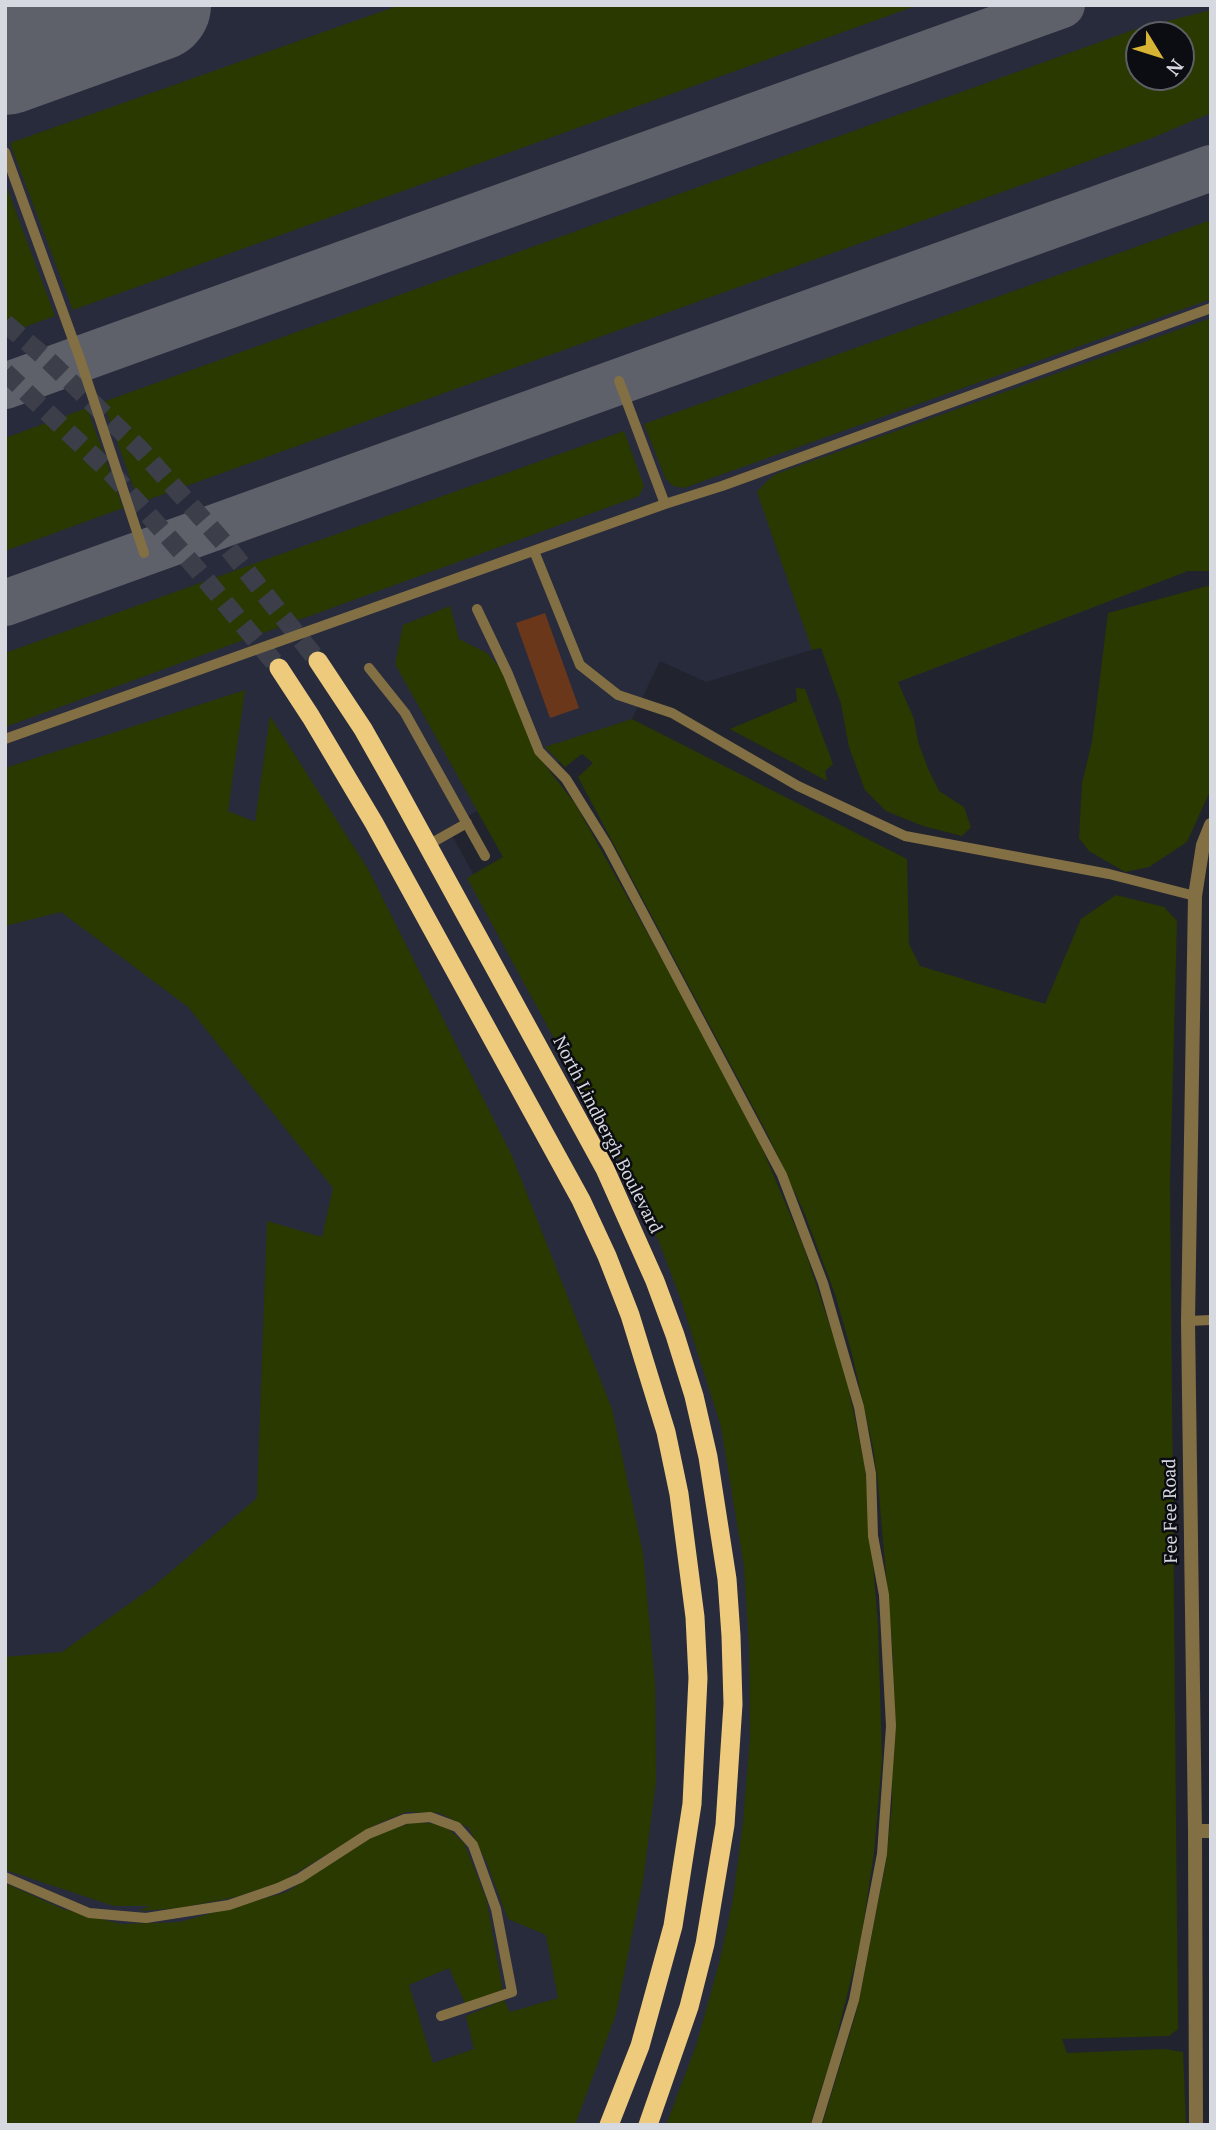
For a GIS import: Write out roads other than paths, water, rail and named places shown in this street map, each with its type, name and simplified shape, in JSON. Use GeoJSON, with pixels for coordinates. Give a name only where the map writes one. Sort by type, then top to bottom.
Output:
{"type":"FeatureCollection","features":[{"type":"Feature","properties":{"kind":"highway","name":"North Lindbergh Boulevard"},"geometry":{"type":"LineString","coordinates":[[318,661],[363,729],[599,1158],[636,1236],[675,1335],[694,1396],[719,1515],[727,1579],[733,1690],[730,1766],[717,1882],[692,1994],[648,2125]]}},
{"type":"Feature","properties":{"kind":"highway"},"geometry":{"type":"LineString","coordinates":[[279,668],[312,717],[374,823],[581,1200],[630,1315],[666,1433],[681,1506],[695,1618],[698,1678],[692,1804],[673,1926],[640,2046],[609,2125]]}},
{"type":"Feature","properties":{"kind":"street","name":"Fee Fee Road"},"geometry":{"type":"LineString","coordinates":[[1196,2125],[1188,1321],[1195,896],[1203,845],[1211,825]]}},
{"type":"Feature","properties":{"kind":"street"},"geometry":{"type":"LineString","coordinates":[[1195,1831],[1211,1831]]}},
{"type":"Feature","properties":{"kind":"lane"},"geometry":{"type":"LineString","coordinates":[[5,152],[80,359],[144,553]]}},
{"type":"Feature","properties":{"kind":"lane"},"geometry":{"type":"LineString","coordinates":[[5,739],[722,486],[1211,308]]}},
{"type":"Feature","properties":{"kind":"lane"},"geometry":{"type":"LineString","coordinates":[[619,381],[665,504]]}},
{"type":"Feature","properties":{"kind":"lane"},"geometry":{"type":"LineString","coordinates":[[534,551],[580,665],[618,695],[672,713],[798,786],[905,836],[1108,874],[1195,896]]}},
{"type":"Feature","properties":{"kind":"lane"},"geometry":{"type":"LineString","coordinates":[[477,609],[508,674],[539,751],[566,779],[607,845],[782,1175],[823,1283],[859,1407],[871,1474],[873,1536],[884,1595],[891,1726],[882,1854],[854,2000],[816,2125]]}},
{"type":"Feature","properties":{"kind":"lane"},"geometry":{"type":"LineString","coordinates":[[369,667],[405,713],[485,856]]}},
{"type":"Feature","properties":{"kind":"lane"},"geometry":{"type":"LineString","coordinates":[[428,845],[467,823]]}},
{"type":"Feature","properties":{"kind":"lane"},"geometry":{"type":"LineString","coordinates":[[1188,1321],[1211,1320]]}},
{"type":"Feature","properties":{"kind":"lane"},"geometry":{"type":"LineString","coordinates":[[5,1877],[89,1913],[146,1918],[229,1905],[278,1888],[300,1878],[368,1834],[405,1819],[430,1817],[457,1827],[473,1845],[496,1909],[512,1992],[441,2016]]}},
{"type":"Feature","properties":{"kind":"tunnel"},"geometry":{"type":"LineString","coordinates":[[5,323],[47,359],[140,449],[225,544],[318,661]]}},
{"type":"Feature","properties":{"kind":"tunnel"},"geometry":{"type":"LineString","coordinates":[[5,372],[113,475],[196,568],[279,668]]}}]}
